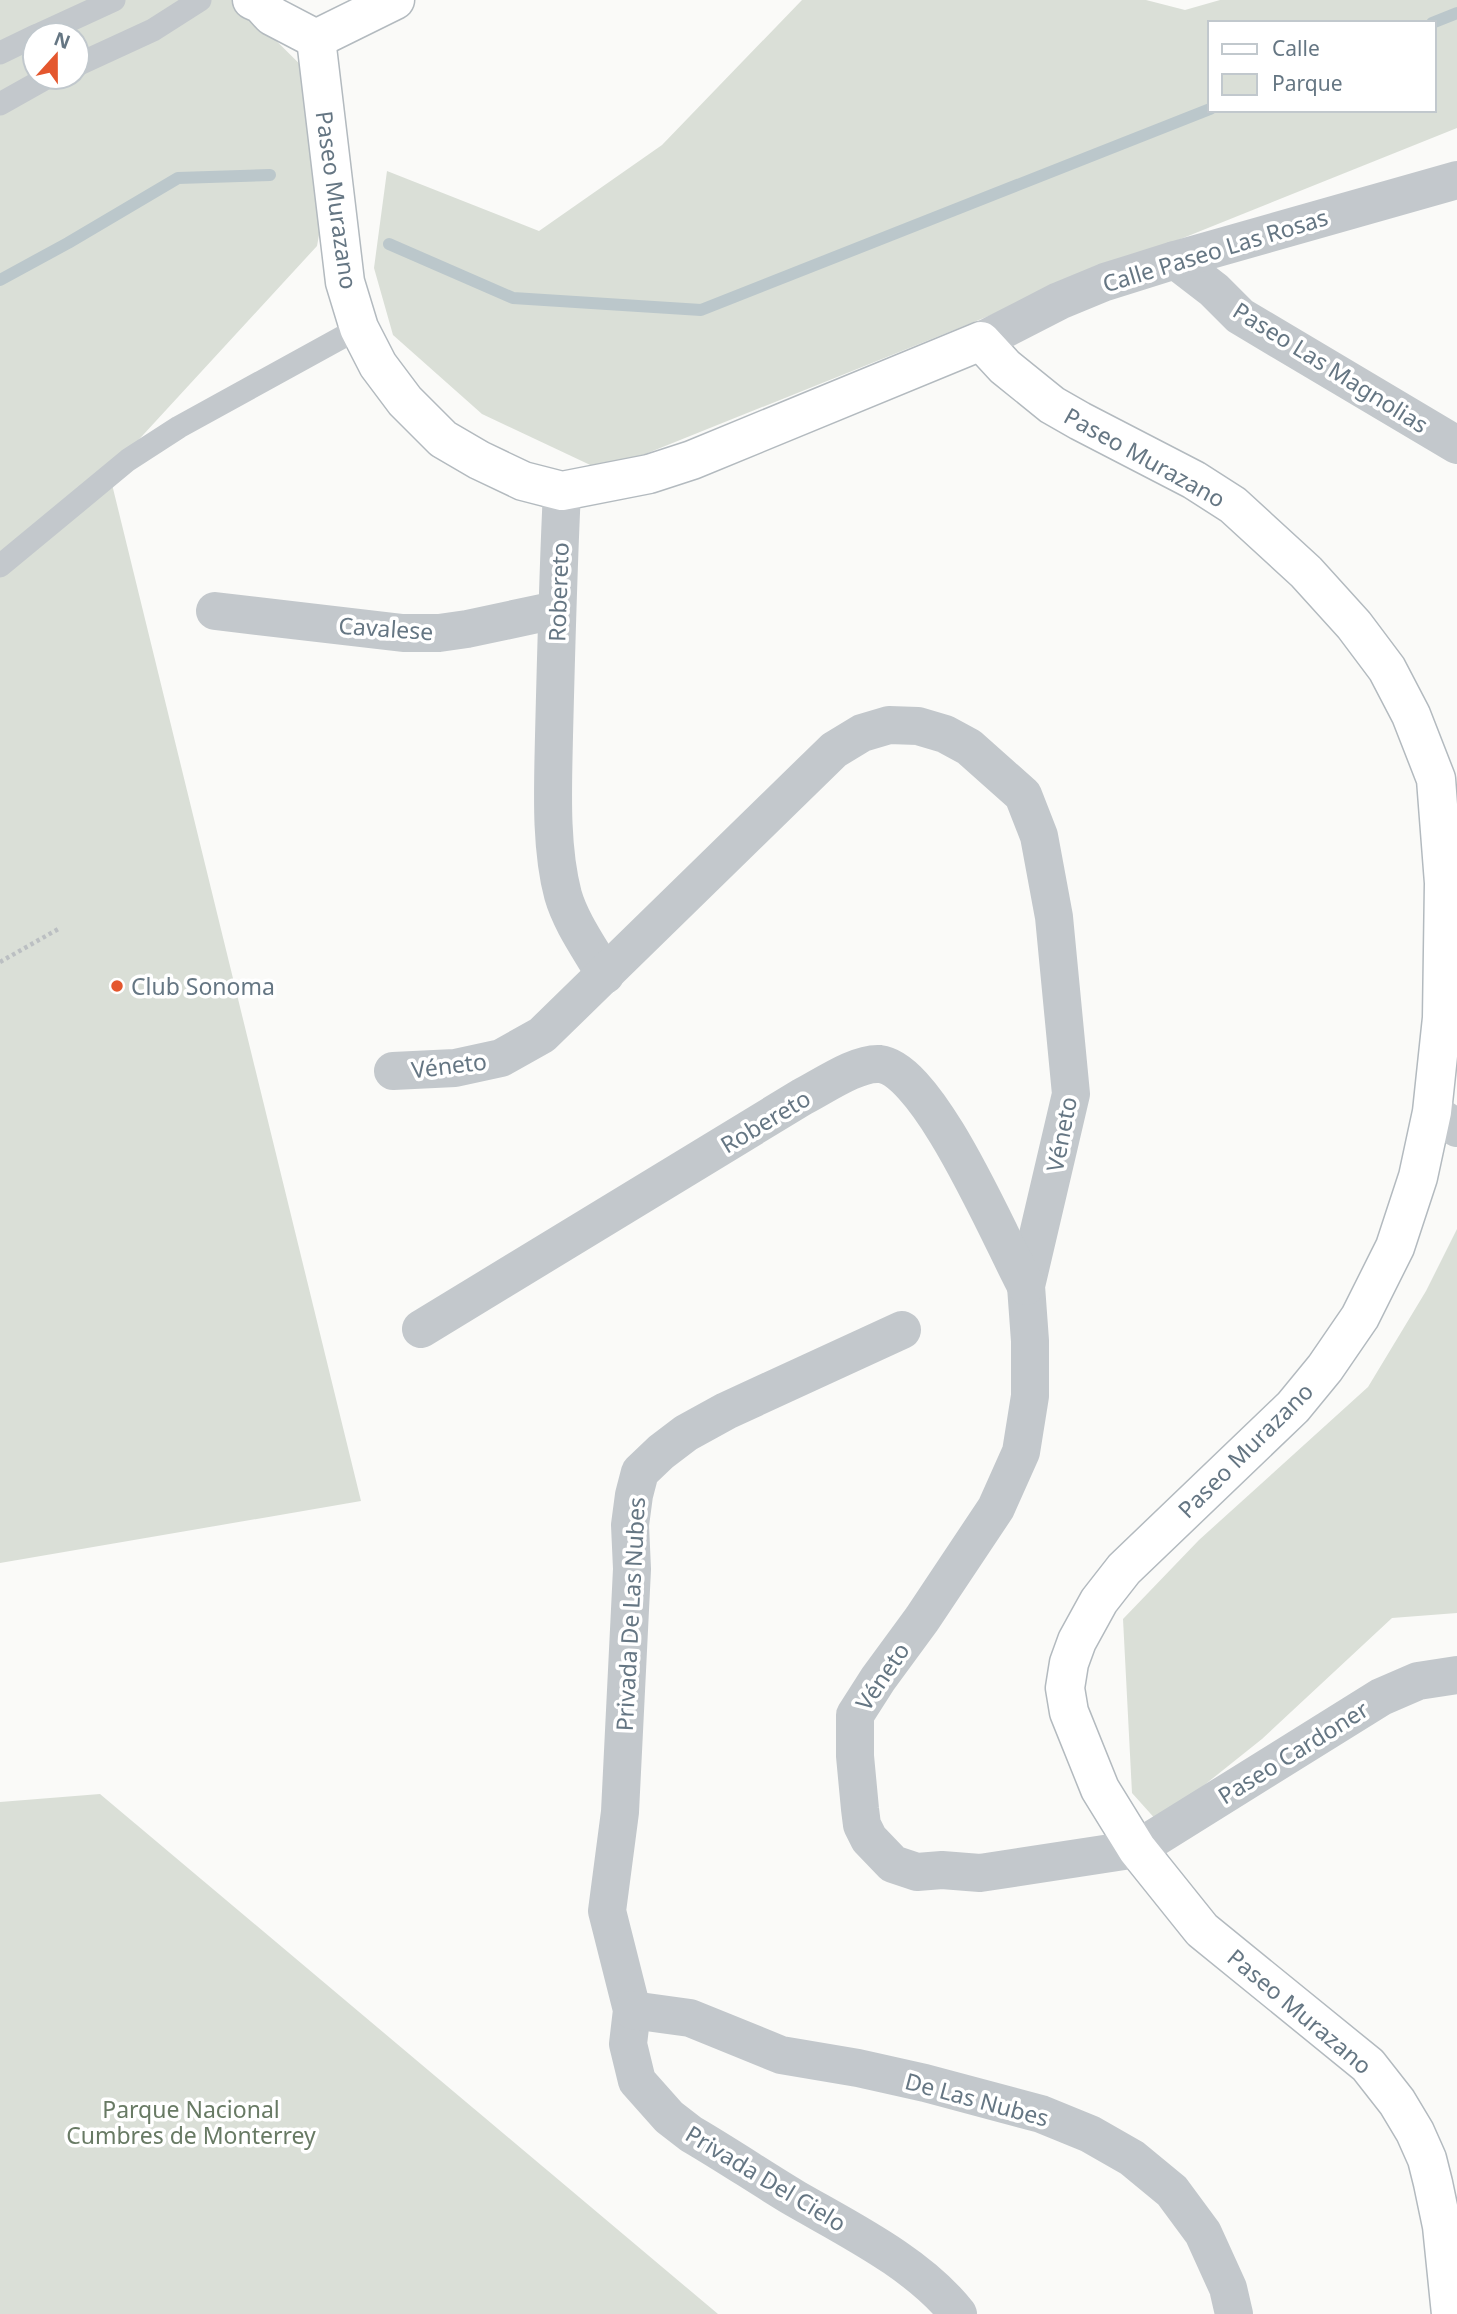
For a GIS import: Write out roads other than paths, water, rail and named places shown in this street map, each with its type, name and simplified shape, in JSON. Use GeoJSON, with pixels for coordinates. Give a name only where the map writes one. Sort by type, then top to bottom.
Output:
{"type":"FeatureCollection","features":[{"type":"Feature","properties":{"kind":"street"},"geometry":{"type":"LineString","coordinates":[[257,1],[272,16],[316,39],[395,0]]}},
{"type":"Feature","properties":{"kind":"street","name":"Paseo Murazano"},"geometry":{"type":"LineString","coordinates":[[316,39],[345,282],[359,328],[378,365],[405,401],[443,439],[523,481],[562,491],[638,477],[692,460],[981,341],[1006,367],[1052,405],[1194,480],[1233,505],[1306,572],[1354,625],[1387,669],[1412,715],[1446,785],[1442,1017],[1445,1120],[1418,1177],[1395,1247],[1360,1317],[1325,1368],[1293,1407],[1124,1569],[1099,1601],[1077,1641],[1069,1663],[1065,1688],[1069,1712],[1100,1789],[1137,1849],[1202,1930],[1368,2066],[1397,2102],[1423,2150],[1433,2183],[1442,2226],[1451,2314]]}},
{"type":"Feature","properties":{"kind":"street","name":"Calle Paseo Las Rosas"},"geometry":{"type":"LineString","coordinates":[[981,341],[1105,282],[1457,180]]}},
{"type":"Feature","properties":{"kind":"street","name":"Paseo Las Magnolias"},"geometry":{"type":"LineString","coordinates":[[1175,260],[1214,290],[1240,316],[1457,445]]}},
{"type":"Feature","properties":{"kind":"street","name":"Robereto"},"geometry":{"type":"LineString","coordinates":[[562,491],[556,610],[556,859],[564,897],[578,929],[605,975]]}},
{"type":"Feature","properties":{"kind":"street","name":"Cavalese"},"geometry":{"type":"LineString","coordinates":[[215,611],[415,633],[467,629],[556,610]]}},
{"type":"Feature","properties":{"kind":"street","name":"Véneto"},"geometry":{"type":"LineString","coordinates":[[393,1071],[455,1068],[501,1058],[542,1035],[834,750],[862,733],[889,725],[918,726],[945,734],[969,747],[996,768],[1023,795],[1039,836],[1054,917],[1071,1094],[1027,1286],[1030,1396],[1021,1452],[996,1508],[855,1716],[856,1776],[862,1825],[869,1839],[893,1864],[917,1872],[942,1870],[980,1873],[1137,1849]]}},
{"type":"Feature","properties":{"kind":"street","name":"Robereto"},"geometry":{"type":"LineString","coordinates":[[421,1329],[802,1097],[849,1072],[876,1063],[900,1072],[931,1106],[968,1170],[1027,1286]]}},
{"type":"Feature","properties":{"kind":"street","name":"Privada De Las Nubes"},"geometry":{"type":"LineString","coordinates":[[632,2010],[607,1911],[620,1812],[632,1569],[630,1525],[640,1472],[686,1433],[726,1411],[902,1330]]}},
{"type":"Feature","properties":{"kind":"street","name":"Paseo Cardoner"},"geometry":{"type":"LineString","coordinates":[[1137,1849],[1381,1698],[1418,1681],[1457,1675]]}},
{"type":"Feature","properties":{"kind":"street","name":"Privada Del Cielo"},"geometry":{"type":"LineString","coordinates":[[632,2010],[628,2044],[637,2081],[669,2117],[743,2167],[906,2266],[958,2314]]}},
{"type":"Feature","properties":{"kind":"street","name":"De Las Nubes"},"geometry":{"type":"LineString","coordinates":[[632,2010],[690,2018],[781,2055],[858,2068],[1041,2113],[1090,2134],[1132,2158],[1172,2191],[1202,2233],[1228,2288],[1234,2314]]}},
{"type":"Feature","properties":{"kind":"lane"},"geometry":{"type":"LineString","coordinates":[[68,21],[114,0]]}},
{"type":"Feature","properties":{"kind":"lane"},"geometry":{"type":"LineString","coordinates":[[91,59],[153,30],[200,0]]}},
{"type":"Feature","properties":{"kind":"lane"},"geometry":{"type":"LineString","coordinates":[[0,53],[21,43]]}},
{"type":"Feature","properties":{"kind":"lane"},"geometry":{"type":"LineString","coordinates":[[0,104],[23,91]]}},
{"type":"Feature","properties":{"kind":"lane"},"geometry":{"type":"LineString","coordinates":[[0,566],[128,460],[190,421],[359,328]]}},
{"type":"Feature","properties":{"kind":"waterway"},"geometry":{"type":"LineString","coordinates":[[1436,21],[1457,13]]}},
{"type":"Feature","properties":{"kind":"waterway"},"geometry":{"type":"LineString","coordinates":[[389,244],[513,298],[701,310],[1208,110]]}},
{"type":"Feature","properties":{"kind":"waterway"},"geometry":{"type":"LineString","coordinates":[[0,280],[178,178],[270,175]]}},
{"type":"Feature","properties":{"kind":"place","name":"Club Sonoma"},"geometry":{"type":"Point","coordinates":[117,986]}},
{"type":"Feature","properties":{"kind":"park label","name":"Parque Nacional Cumbres de Monterrey"},"geometry":{"type":"Point","coordinates":[191,2122]}}]}
